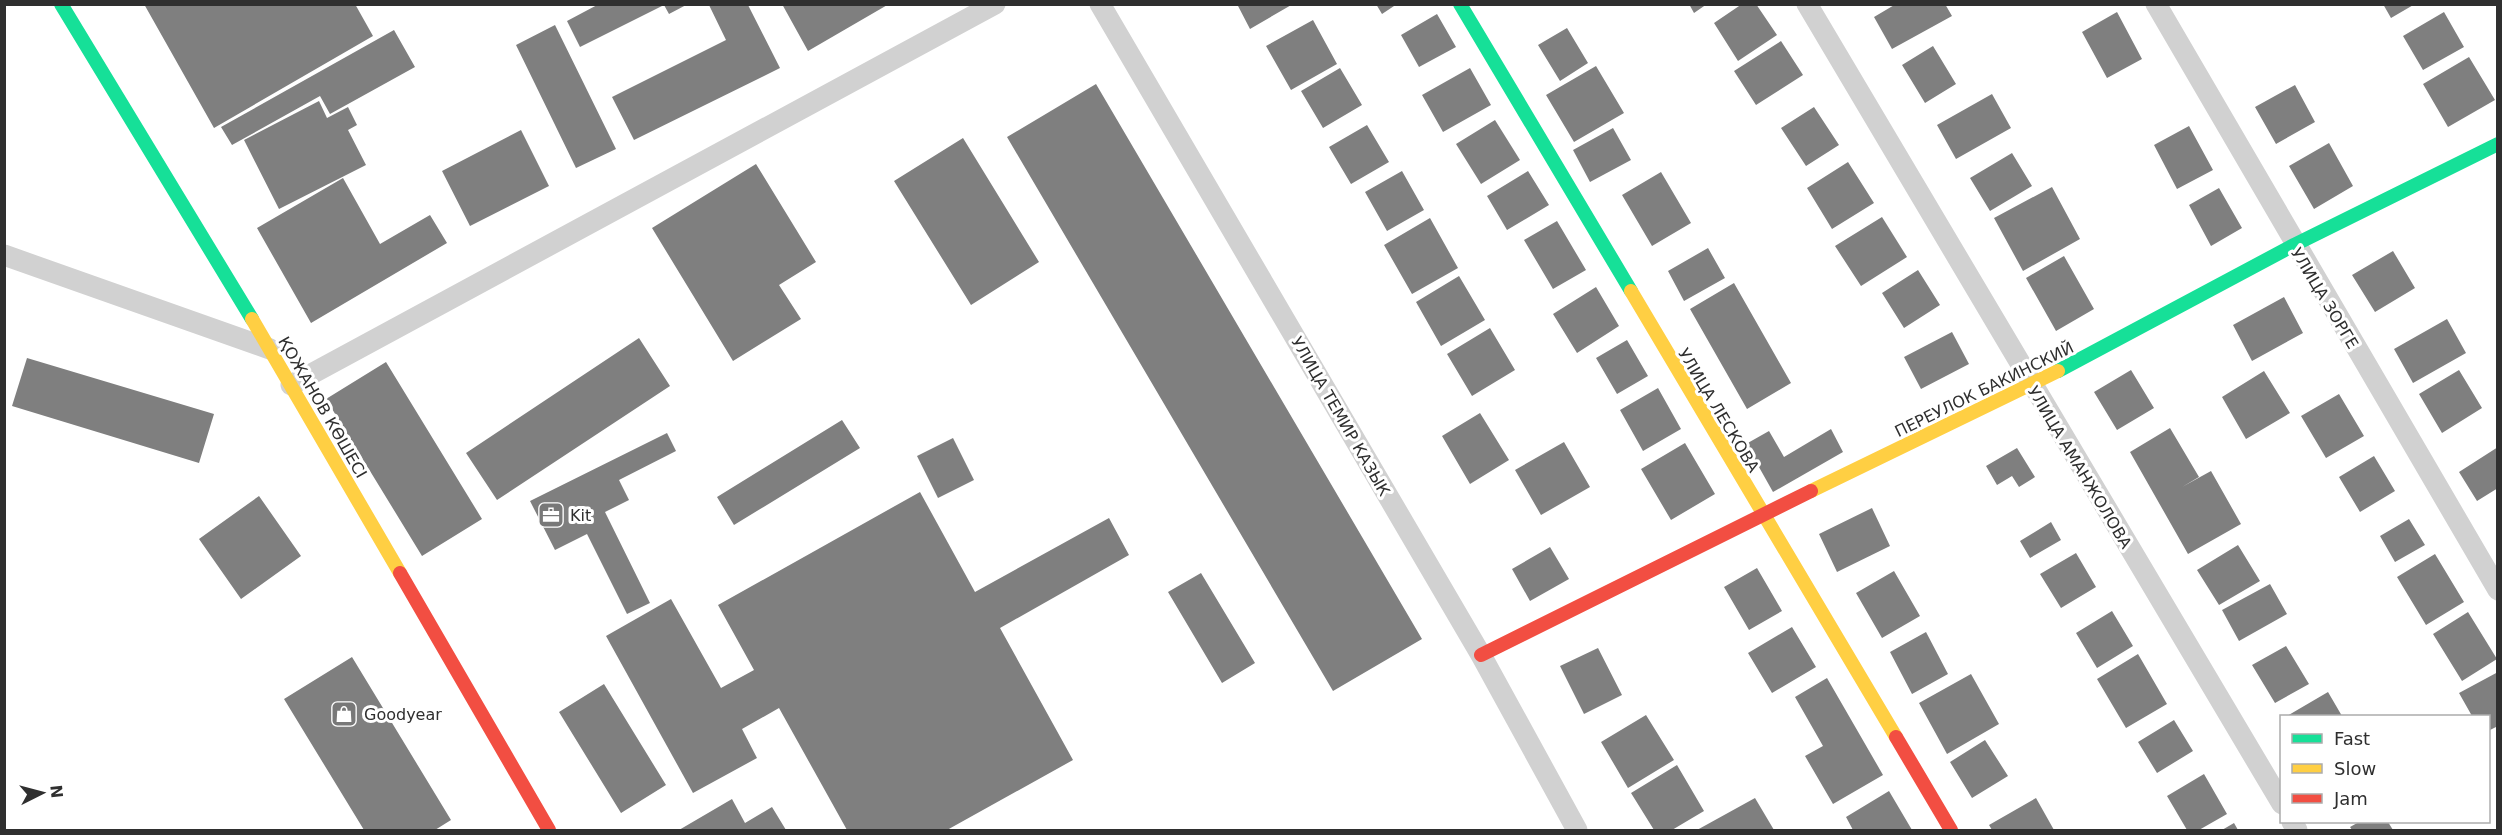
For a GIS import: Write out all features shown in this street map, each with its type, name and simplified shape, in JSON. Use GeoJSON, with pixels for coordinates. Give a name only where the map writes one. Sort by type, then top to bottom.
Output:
{"type":"FeatureCollection","features":[{"type":"Feature","properties":{"kind":"street","name":"ҚОЖАНОВ КӨШЕСІ"},"geometry":{"type":"LineString","coordinates":[[61,4],[291,385],[549,831]]}},
{"type":"Feature","properties":{"kind":"street"},"geometry":{"type":"LineString","coordinates":[[291,385],[996,4]]}},
{"type":"Feature","properties":{"kind":"street","name":"УЛИЦА ТЕМИР КАЗЫК"},"geometry":{"type":"LineString","coordinates":[[1100,4],[1480,655],[1577,831]]}},
{"type":"Feature","properties":{"kind":"street","name":"УЛИЦА ЛЕСКОВА"},"geometry":{"type":"LineString","coordinates":[[1460,4],[1761,515],[1951,831]]}},
{"type":"Feature","properties":{"kind":"street","name":"УЛИЦА АМАНЖОЛОВА"},"geometry":{"type":"LineString","coordinates":[[1808,4],[2280,801]]}},
{"type":"Feature","properties":{"kind":"street","name":"УЛИЦА ЗОРГЕ"},"geometry":{"type":"LineString","coordinates":[[2156,4],[2294,245],[2498,590]]}},
{"type":"Feature","properties":{"kind":"street","name":"ПЕРЕУЛОК БАКИНСКИЙ"},"geometry":{"type":"LineString","coordinates":[[1480,655],[1761,515],[2032,385],[2294,245],[2498,144]]}},
{"type":"Feature","properties":{"kind":"street"},"geometry":{"type":"LineString","coordinates":[[4,255],[270,350]]}},
{"type":"Feature","properties":{"kind":"building"},"geometry":{"type":"Polygon","coordinates":[[[144,4],[355,4],[373,36],[214,128],[144,4]]]}},
{"type":"Feature","properties":{"kind":"building"},"geometry":{"type":"Polygon","coordinates":[[[599,4],[688,4],[669,14],[664,5],[580,47],[567,21],[599,4]]]}},
{"type":"Feature","properties":{"kind":"building"},"geometry":{"type":"Polygon","coordinates":[[[782,4],[889,4],[808,51],[782,4]]]}},
{"type":"Feature","properties":{"kind":"building"},"geometry":{"type":"Polygon","coordinates":[[[1237,4],[1293,4],[1250,29],[1237,4]]]}},
{"type":"Feature","properties":{"kind":"building"},"geometry":{"type":"Polygon","coordinates":[[[1376,4],[1397,4],[1382,14],[1376,4]]]}},
{"type":"Feature","properties":{"kind":"building"},"geometry":{"type":"Polygon","coordinates":[[[1689,4],[1707,4],[1694,13],[1689,4]]]}},
{"type":"Feature","properties":{"kind":"building"},"geometry":{"type":"Polygon","coordinates":[[[1742,4],[1756,4],[1777,35],[1738,61],[1714,23],[1742,4]]]}},
{"type":"Feature","properties":{"kind":"building"},"geometry":{"type":"Polygon","coordinates":[[[1896,4],[1945,4],[1952,16],[1892,49],[1874,17],[1896,4]]]}},
{"type":"Feature","properties":{"kind":"building"},"geometry":{"type":"Polygon","coordinates":[[[2383,4],[2415,4],[2391,18],[2383,4]]]}},
{"type":"Feature","properties":{"kind":"building"},"geometry":{"type":"Polygon","coordinates":[[[709,5],[748,5],[780,68],[634,140],[612,97],[726,40],[709,5]]]}},
{"type":"Feature","properties":{"kind":"building"},"geometry":{"type":"Polygon","coordinates":[[[2117,12],[2142,59],[2107,78],[2082,32],[2117,12]]]}},
{"type":"Feature","properties":{"kind":"building"},"geometry":{"type":"Polygon","coordinates":[[[2444,12],[2464,47],[2423,70],[2403,36],[2444,12]]]}},
{"type":"Feature","properties":{"kind":"building"},"geometry":{"type":"Polygon","coordinates":[[[1437,14],[1456,47],[1419,67],[1401,35],[1437,14]]]}},
{"type":"Feature","properties":{"kind":"building"},"geometry":{"type":"Polygon","coordinates":[[[1313,20],[1337,64],[1291,90],[1266,46],[1313,20]]]}},
{"type":"Feature","properties":{"kind":"building"},"geometry":{"type":"Polygon","coordinates":[[[555,25],[616,149],[576,168],[516,45],[555,25]]]}},
{"type":"Feature","properties":{"kind":"building"},"geometry":{"type":"Polygon","coordinates":[[[1567,28],[1588,63],[1560,81],[1538,45],[1567,28]]]}},
{"type":"Feature","properties":{"kind":"building"},"geometry":{"type":"Polygon","coordinates":[[[394,30],[415,67],[330,114],[320,96],[232,145],[221,127],[394,30]]]}},
{"type":"Feature","properties":{"kind":"building"},"geometry":{"type":"Polygon","coordinates":[[[1781,41],[1803,75],[1756,105],[1734,71],[1781,41]]]}},
{"type":"Feature","properties":{"kind":"building"},"geometry":{"type":"Polygon","coordinates":[[[1933,46],[1956,84],[1925,103],[1902,65],[1933,46]]]}},
{"type":"Feature","properties":{"kind":"building"},"geometry":{"type":"Polygon","coordinates":[[[2469,57],[2495,100],[2448,127],[2423,84],[2469,57]]]}},
{"type":"Feature","properties":{"kind":"building"},"geometry":{"type":"Polygon","coordinates":[[[1596,66],[1624,113],[1574,142],[1546,95],[1596,66]]]}},
{"type":"Feature","properties":{"kind":"building"},"geometry":{"type":"Polygon","coordinates":[[[1340,68],[1362,105],[1323,128],[1301,91],[1340,68]]]}},
{"type":"Feature","properties":{"kind":"building"},"geometry":{"type":"Polygon","coordinates":[[[1470,68],[1491,105],[1443,132],[1422,95],[1470,68]]]}},
{"type":"Feature","properties":{"kind":"building"},"geometry":{"type":"Polygon","coordinates":[[[1096,84],[1422,639],[1333,691],[1007,137],[1096,84]]]}},
{"type":"Feature","properties":{"kind":"building"},"geometry":{"type":"Polygon","coordinates":[[[2295,85],[2315,122],[2276,144],[2255,107],[2295,85]]]}},
{"type":"Feature","properties":{"kind":"building"},"geometry":{"type":"Polygon","coordinates":[[[1992,94],[2011,128],[1956,159],[1937,125],[1992,94]]]}},
{"type":"Feature","properties":{"kind":"building"},"geometry":{"type":"Polygon","coordinates":[[[319,101],[327,118],[348,107],[357,125],[348,130],[366,165],[279,209],[244,140],[319,101]]]}},
{"type":"Feature","properties":{"kind":"building"},"geometry":{"type":"Polygon","coordinates":[[[1814,107],[1839,145],[1806,166],[1781,128],[1814,107]]]}},
{"type":"Feature","properties":{"kind":"building"},"geometry":{"type":"Polygon","coordinates":[[[1495,120],[1520,160],[1481,184],[1456,144],[1495,120]]]}},
{"type":"Feature","properties":{"kind":"building"},"geometry":{"type":"Polygon","coordinates":[[[1367,125],[1389,162],[1351,184],[1329,147],[1367,125]]]}},
{"type":"Feature","properties":{"kind":"building"},"geometry":{"type":"Polygon","coordinates":[[[2189,126],[2213,170],[2177,189],[2154,145],[2189,126]]]}},
{"type":"Feature","properties":{"kind":"building"},"geometry":{"type":"Polygon","coordinates":[[[1613,128],[1631,160],[1590,182],[1573,150],[1613,128]]]}},
{"type":"Feature","properties":{"kind":"building"},"geometry":{"type":"Polygon","coordinates":[[[521,130],[549,186],[470,226],[442,171],[521,130]]]}},
{"type":"Feature","properties":{"kind":"building"},"geometry":{"type":"Polygon","coordinates":[[[963,138],[1039,262],[971,305],[894,181],[963,138]]]}},
{"type":"Feature","properties":{"kind":"building"},"geometry":{"type":"Polygon","coordinates":[[[2329,143],[2353,186],[2314,209],[2289,166],[2329,143]]]}},
{"type":"Feature","properties":{"kind":"building"},"geometry":{"type":"Polygon","coordinates":[[[2012,153],[2032,186],[1990,211],[1970,178],[2012,153]]]}},
{"type":"Feature","properties":{"kind":"building"},"geometry":{"type":"Polygon","coordinates":[[[1848,162],[1874,203],[1832,229],[1807,188],[1848,162]]]}},
{"type":"Feature","properties":{"kind":"building"},"geometry":{"type":"Polygon","coordinates":[[[756,164],[816,262],[779,285],[801,319],[733,361],[652,228],[756,164]]]}},
{"type":"Feature","properties":{"kind":"building"},"geometry":{"type":"Polygon","coordinates":[[[1402,171],[1424,210],[1387,231],[1365,192],[1402,171]]]}},
{"type":"Feature","properties":{"kind":"building"},"geometry":{"type":"Polygon","coordinates":[[[1528,171],[1549,205],[1507,230],[1487,196],[1528,171]]]}},
{"type":"Feature","properties":{"kind":"building"},"geometry":{"type":"Polygon","coordinates":[[[1661,172],[1691,223],[1652,246],[1622,195],[1661,172]]]}},
{"type":"Feature","properties":{"kind":"building"},"geometry":{"type":"Polygon","coordinates":[[[343,178],[380,244],[430,215],[447,243],[311,323],[257,228],[343,178]]]}},
{"type":"Feature","properties":{"kind":"building"},"geometry":{"type":"Polygon","coordinates":[[[2052,187],[2080,239],[2023,271],[1994,218],[2052,187]]]}},
{"type":"Feature","properties":{"kind":"building"},"geometry":{"type":"Polygon","coordinates":[[[2219,188],[2242,228],[2211,246],[2189,205],[2219,188]]]}},
{"type":"Feature","properties":{"kind":"building"},"geometry":{"type":"Polygon","coordinates":[[[1882,217],[1907,257],[1861,286],[1835,246],[1882,217]]]}},
{"type":"Feature","properties":{"kind":"building"},"geometry":{"type":"Polygon","coordinates":[[[1430,218],[1458,268],[1412,294],[1384,245],[1430,218]]]}},
{"type":"Feature","properties":{"kind":"building"},"geometry":{"type":"Polygon","coordinates":[[[1557,221],[1586,270],[1553,289],[1524,240],[1557,221]]]}},
{"type":"Feature","properties":{"kind":"building"},"geometry":{"type":"Polygon","coordinates":[[[1708,248],[1725,278],[1684,301],[1668,271],[1708,248]]]}},
{"type":"Feature","properties":{"kind":"building"},"geometry":{"type":"Polygon","coordinates":[[[2393,251],[2415,288],[2375,312],[2352,275],[2393,251]]]}},
{"type":"Feature","properties":{"kind":"building"},"geometry":{"type":"Polygon","coordinates":[[[2064,256],[2094,309],[2056,331],[2026,278],[2064,256]]]}},
{"type":"Feature","properties":{"kind":"building"},"geometry":{"type":"Polygon","coordinates":[[[1918,270],[1940,305],[1904,328],[1882,293],[1918,270]]]}},
{"type":"Feature","properties":{"kind":"building"},"geometry":{"type":"Polygon","coordinates":[[[1459,276],[1485,320],[1441,346],[1416,302],[1459,276]]]}},
{"type":"Feature","properties":{"kind":"building"},"geometry":{"type":"Polygon","coordinates":[[[1734,283],[1791,383],[1747,409],[1690,309],[1734,283]]]}},
{"type":"Feature","properties":{"kind":"building"},"geometry":{"type":"Polygon","coordinates":[[[1596,287],[1619,326],[1577,353],[1553,314],[1596,287]]]}},
{"type":"Feature","properties":{"kind":"building"},"geometry":{"type":"Polygon","coordinates":[[[2284,297],[2303,333],[2252,361],[2233,325],[2284,297]]]}},
{"type":"Feature","properties":{"kind":"building"},"geometry":{"type":"Polygon","coordinates":[[[2447,319],[2466,353],[2413,383],[2394,349],[2447,319]]]}},
{"type":"Feature","properties":{"kind":"building"},"geometry":{"type":"Polygon","coordinates":[[[1490,328],[1515,370],[1472,396],[1447,354],[1490,328]]]}},
{"type":"Feature","properties":{"kind":"building"},"geometry":{"type":"Polygon","coordinates":[[[1952,332],[1969,364],[1921,389],[1904,357],[1952,332]]]}},
{"type":"Feature","properties":{"kind":"building"},"geometry":{"type":"Polygon","coordinates":[[[639,338],[670,386],[497,500],[466,453],[639,338]]]}},
{"type":"Feature","properties":{"kind":"building"},"geometry":{"type":"Polygon","coordinates":[[[1627,340],[1648,376],[1617,394],[1596,358],[1627,340]]]}},
{"type":"Feature","properties":{"kind":"building"},"geometry":{"type":"Polygon","coordinates":[[[27,358],[214,414],[199,463],[12,406],[27,358]]]}},
{"type":"Feature","properties":{"kind":"building"},"geometry":{"type":"Polygon","coordinates":[[[386,362],[482,519],[422,556],[326,399],[386,362]]]}},
{"type":"Feature","properties":{"kind":"building"},"geometry":{"type":"Polygon","coordinates":[[[2131,370],[2154,408],[2117,430],[2094,392],[2131,370]]]}},
{"type":"Feature","properties":{"kind":"building"},"geometry":{"type":"Polygon","coordinates":[[[2459,370],[2482,408],[2442,433],[2419,394],[2459,370]]]}},
{"type":"Feature","properties":{"kind":"building"},"geometry":{"type":"Polygon","coordinates":[[[2264,371],[2290,413],[2246,439],[2222,397],[2264,371]]]}},
{"type":"Feature","properties":{"kind":"building"},"geometry":{"type":"Polygon","coordinates":[[[1658,388],[1681,429],[1643,451],[1620,410],[1658,388]]]}},
{"type":"Feature","properties":{"kind":"building"},"geometry":{"type":"Polygon","coordinates":[[[2339,394],[2364,436],[2326,458],[2301,416],[2339,394]]]}},
{"type":"Feature","properties":{"kind":"building"},"geometry":{"type":"Polygon","coordinates":[[[1480,413],[1509,460],[1470,484],[1442,436],[1480,413]]]}},
{"type":"Feature","properties":{"kind":"building"},"geometry":{"type":"Polygon","coordinates":[[[842,420],[860,448],[734,525],[717,497],[842,420]]]}},
{"type":"Feature","properties":{"kind":"building"},"geometry":{"type":"Polygon","coordinates":[[[2170,428],[2199,477],[2182,487],[2211,471],[2241,524],[2188,554],[2130,452],[2170,428]]]}},
{"type":"Feature","properties":{"kind":"building"},"geometry":{"type":"Polygon","coordinates":[[[1831,429],[1843,452],[1773,492],[1746,444],[1769,431],[1784,457],[1831,429]]]}},
{"type":"Feature","properties":{"kind":"building"},"geometry":{"type":"Polygon","coordinates":[[[667,433],[676,451],[619,480],[629,500],[605,512],[650,603],[627,614],[587,534],[555,550],[530,501],[667,433]]]}},
{"type":"Feature","properties":{"kind":"building"},"geometry":{"type":"Polygon","coordinates":[[[953,438],[974,480],[938,498],[917,456],[953,438]]]}},
{"type":"Feature","properties":{"kind":"building"},"geometry":{"type":"Polygon","coordinates":[[[1564,442],[1590,487],[1541,515],[1515,470],[1564,442]]]}},
{"type":"Feature","properties":{"kind":"building"},"geometry":{"type":"Polygon","coordinates":[[[1685,443],[1715,494],[1671,520],[1641,469],[1685,443]]]}},
{"type":"Feature","properties":{"kind":"building"},"geometry":{"type":"Polygon","coordinates":[[[2498,447],[2498,488],[2477,501],[2459,472],[2498,447]]]}},
{"type":"Feature","properties":{"kind":"building"},"geometry":{"type":"Polygon","coordinates":[[[2017,448],[2035,477],[2019,487],[2012,476],[1997,485],[1986,466],[2017,448]]]}},
{"type":"Feature","properties":{"kind":"building"},"geometry":{"type":"Polygon","coordinates":[[[2374,456],[2395,491],[2360,512],[2339,477],[2374,456]]]}},
{"type":"Feature","properties":{"kind":"building"},"geometry":{"type":"Polygon","coordinates":[[[920,492],[975,592],[1109,518],[1129,555],[1000,628],[1073,760],[947,830],[847,830],[779,708],[742,729],[757,758],[693,793],[606,636],[671,599],[721,688],[754,670],[718,605],[920,492]]]}},
{"type":"Feature","properties":{"kind":"building"},"geometry":{"type":"Polygon","coordinates":[[[259,496],[301,556],[241,599],[199,539],[259,496]]]}},
{"type":"Feature","properties":{"kind":"building"},"geometry":{"type":"Polygon","coordinates":[[[1872,508],[1890,546],[1837,572],[1819,534],[1872,508]]]}},
{"type":"Feature","properties":{"kind":"building"},"geometry":{"type":"Polygon","coordinates":[[[2409,519],[2425,545],[2395,562],[2380,536],[2409,519]]]}},
{"type":"Feature","properties":{"kind":"building"},"geometry":{"type":"Polygon","coordinates":[[[2051,522],[2061,540],[2030,558],[2020,541],[2051,522]]]}},
{"type":"Feature","properties":{"kind":"building"},"geometry":{"type":"Polygon","coordinates":[[[2238,545],[2260,581],[2219,605],[2197,570],[2238,545]]]}},
{"type":"Feature","properties":{"kind":"building"},"geometry":{"type":"Polygon","coordinates":[[[1550,547],[1569,579],[1530,601],[1512,569],[1550,547]]]}},
{"type":"Feature","properties":{"kind":"building"},"geometry":{"type":"Polygon","coordinates":[[[2076,553],[2096,587],[2061,608],[2040,574],[2076,553]]]}},
{"type":"Feature","properties":{"kind":"building"},"geometry":{"type":"Polygon","coordinates":[[[2435,554],[2464,602],[2426,625],[2397,577],[2435,554]]]}},
{"type":"Feature","properties":{"kind":"building"},"geometry":{"type":"Polygon","coordinates":[[[1757,568],[1782,611],[1749,630],[1724,587],[1757,568]]]}},
{"type":"Feature","properties":{"kind":"building"},"geometry":{"type":"Polygon","coordinates":[[[1894,571],[1920,616],[1882,638],[1856,593],[1894,571]]]}},
{"type":"Feature","properties":{"kind":"building"},"geometry":{"type":"Polygon","coordinates":[[[1201,573],[1255,663],[1222,683],[1168,592],[1201,573]]]}},
{"type":"Feature","properties":{"kind":"building"},"geometry":{"type":"Polygon","coordinates":[[[2270,584],[2287,614],[2239,641],[2222,610],[2270,584]]]}},
{"type":"Feature","properties":{"kind":"building"},"geometry":{"type":"Polygon","coordinates":[[[2112,611],[2133,646],[2097,668],[2076,633],[2112,611]]]}},
{"type":"Feature","properties":{"kind":"building"},"geometry":{"type":"Polygon","coordinates":[[[2468,612],[2497,659],[2462,681],[2433,634],[2468,612]]]}},
{"type":"Feature","properties":{"kind":"building"},"geometry":{"type":"Polygon","coordinates":[[[1792,627],[1816,667],[1772,693],[1748,653],[1792,627]]]}},
{"type":"Feature","properties":{"kind":"building"},"geometry":{"type":"Polygon","coordinates":[[[1926,632],[1948,674],[1912,694],[1890,652],[1926,632]]]}},
{"type":"Feature","properties":{"kind":"building"},"geometry":{"type":"Polygon","coordinates":[[[2286,646],[2309,684],[2275,703],[2252,665],[2286,646]]]}},
{"type":"Feature","properties":{"kind":"building"},"geometry":{"type":"Polygon","coordinates":[[[1598,648],[1622,695],[1584,714],[1560,666],[1598,648]]]}},
{"type":"Feature","properties":{"kind":"building"},"geometry":{"type":"Polygon","coordinates":[[[2138,654],[2167,704],[2126,728],[2097,679],[2138,654]]]}},
{"type":"Feature","properties":{"kind":"building"},"geometry":{"type":"Polygon","coordinates":[[[352,657],[451,820],[435,830],[364,830],[284,699],[352,657]]]}},
{"type":"Feature","properties":{"kind":"building"},"geometry":{"type":"Polygon","coordinates":[[[2498,672],[2498,726],[2490,730],[2490,715],[2471,715],[2459,693],[2498,672]]]}},
{"type":"Feature","properties":{"kind":"building"},"geometry":{"type":"Polygon","coordinates":[[[1971,674],[1999,724],[1947,754],[1919,703],[1971,674]]]}},
{"type":"Feature","properties":{"kind":"building"},"geometry":{"type":"Polygon","coordinates":[[[1827,678],[1883,775],[1833,804],[1805,756],[1823,746],[1795,697],[1827,678]]]}},
{"type":"Feature","properties":{"kind":"building"},"geometry":{"type":"Polygon","coordinates":[[[604,684],[666,785],[621,813],[559,712],[604,684]]]}},
{"type":"Feature","properties":{"kind":"building"},"geometry":{"type":"Polygon","coordinates":[[[2328,692],[2341,715],[2289,715],[2328,692]]]}},
{"type":"Feature","properties":{"kind":"building"},"geometry":{"type":"Polygon","coordinates":[[[1646,715],[1674,760],[1628,788],[1601,742],[1646,715]]]}},
{"type":"Feature","properties":{"kind":"building"},"geometry":{"type":"Polygon","coordinates":[[[2174,720],[2193,751],[2157,773],[2138,742],[2174,720]]]}},
{"type":"Feature","properties":{"kind":"building"},"geometry":{"type":"Polygon","coordinates":[[[1985,740],[2008,776],[1972,798],[1950,762],[1985,740]]]}},
{"type":"Feature","properties":{"kind":"building"},"geometry":{"type":"Polygon","coordinates":[[[1677,765],[1704,811],[1672,830],[1654,830],[1631,793],[1677,765]]]}},
{"type":"Feature","properties":{"kind":"building"},"geometry":{"type":"Polygon","coordinates":[[[2204,774],[2227,814],[2199,830],[2187,830],[2167,796],[2204,774]]]}},
{"type":"Feature","properties":{"kind":"building"},"geometry":{"type":"Polygon","coordinates":[[[1889,791],[1912,830],[1853,830],[1846,817],[1889,791]]]}},
{"type":"Feature","properties":{"kind":"building"},"geometry":{"type":"Polygon","coordinates":[[[1755,798],[1774,830],[1697,830],[1755,798]]]}},
{"type":"Feature","properties":{"kind":"building"},"geometry":{"type":"Polygon","coordinates":[[[2036,798],[2054,830],[1992,830],[1989,825],[2036,798]]]}},
{"type":"Feature","properties":{"kind":"building"},"geometry":{"type":"Polygon","coordinates":[[[732,799],[745,823],[772,807],[786,830],[679,830],[732,799]]]}},
{"type":"Feature","properties":{"kind":"building"},"geometry":{"type":"Polygon","coordinates":[[[2234,823],[2238,830],[2222,830],[2234,823]]]}},
{"type":"Feature","properties":{"kind":"building"},"geometry":{"type":"Polygon","coordinates":[[[2357,823],[2389,823],[2393,830],[2352,830],[2350,827],[2357,823]]]}},
{"type":"Feature","properties":{"kind":"traffic: fast"},"geometry":{"type":"LineString","coordinates":[[61,4],[252,319]]}},
{"type":"Feature","properties":{"kind":"traffic: fast"},"geometry":{"type":"LineString","coordinates":[[1460,4],[1631,291]]}},
{"type":"Feature","properties":{"kind":"traffic: fast"},"geometry":{"type":"LineString","coordinates":[[2058,371],[2294,245],[2498,144]]}},
{"type":"Feature","properties":{"kind":"traffic: slow"},"geometry":{"type":"LineString","coordinates":[[1631,291],[1896,737]]}},
{"type":"Feature","properties":{"kind":"traffic: slow"},"geometry":{"type":"LineString","coordinates":[[252,319],[400,573]]}},
{"type":"Feature","properties":{"kind":"traffic: slow"},"geometry":{"type":"LineString","coordinates":[[1811,491],[2058,371]]}},
{"type":"Feature","properties":{"kind":"traffic: jam"},"geometry":{"type":"LineString","coordinates":[[1481,655],[1811,491]]}},
{"type":"Feature","properties":{"kind":"traffic: jam"},"geometry":{"type":"LineString","coordinates":[[400,573],[549,830]]}},
{"type":"Feature","properties":{"kind":"traffic: jam"},"geometry":{"type":"LineString","coordinates":[[1896,737],[1951,830]]}},
{"type":"Feature","properties":{"kind":"place","name":"Kit"},"geometry":{"type":"Point","coordinates":[551,515]}},
{"type":"Feature","properties":{"kind":"place","name":"Goodyear"},"geometry":{"type":"Point","coordinates":[344,714]}}]}
